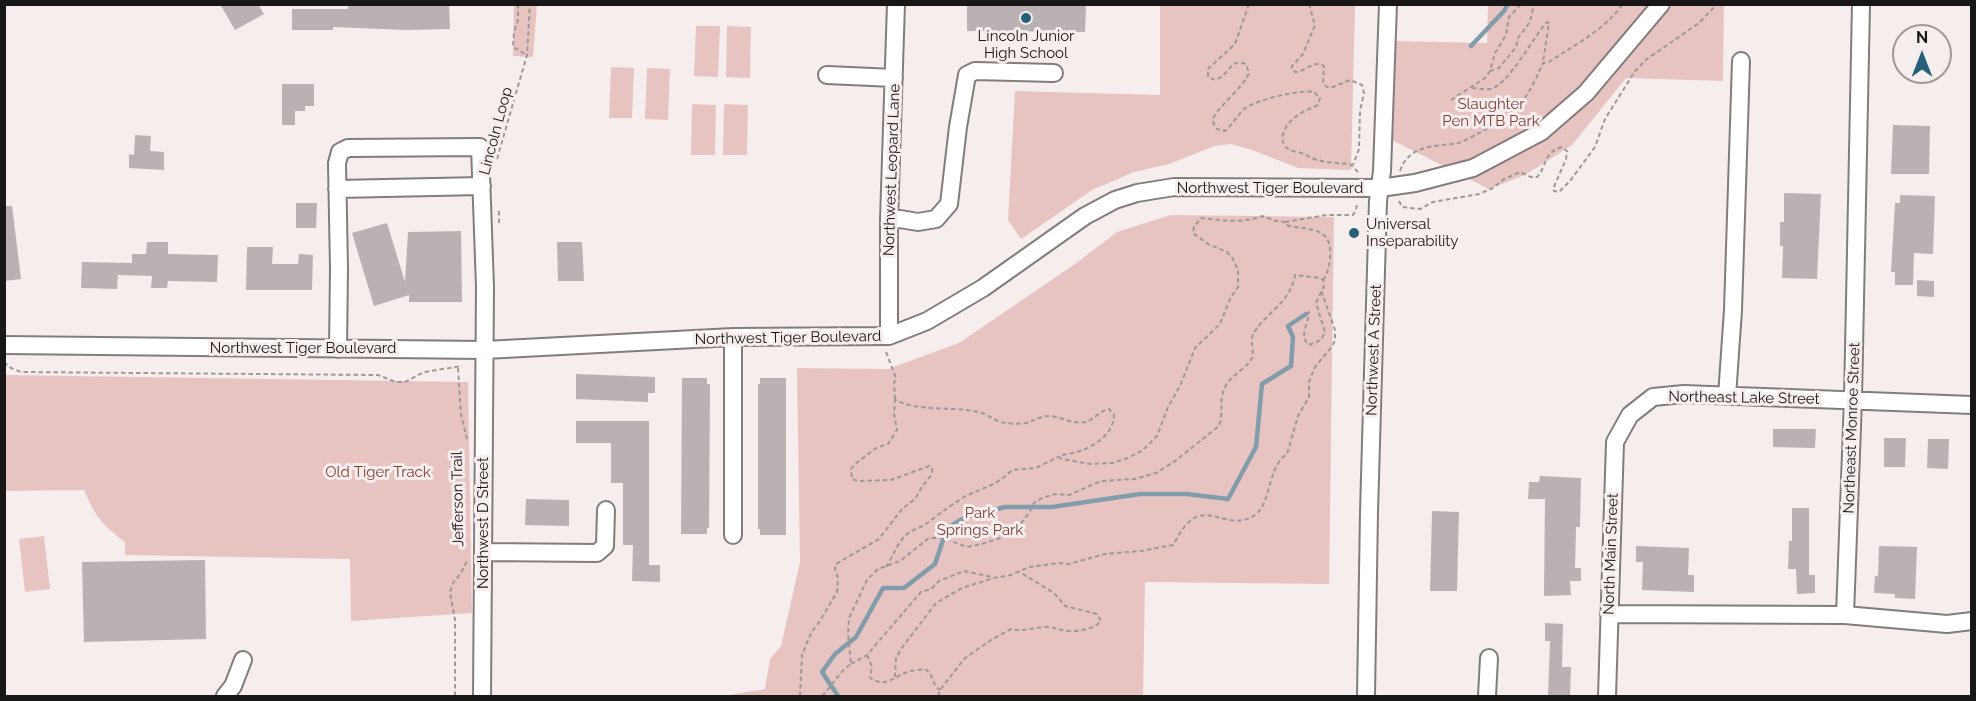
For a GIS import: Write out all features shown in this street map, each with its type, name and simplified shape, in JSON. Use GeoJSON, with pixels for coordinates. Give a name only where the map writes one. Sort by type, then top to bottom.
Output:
{"type":"FeatureCollection","features":[{"type":"Feature","properties":{"kind":"street","name":"Northwest Leopard Lane"},"geometry":{"type":"LineString","coordinates":[[887,343],[896,4]]}},
{"type":"Feature","properties":{"kind":"street","name":"Northwest A Street"},"geometry":{"type":"LineString","coordinates":[[1366,696],[1378,201],[1388,4]]}},
{"type":"Feature","properties":{"kind":"street","name":"Northwest Tiger Boulevard"},"geometry":{"type":"LineString","coordinates":[[4,345],[484,350],[733,337],[887,343],[983,288],[1085,216],[1137,193],[1174,187],[1380,188],[1415,183],[1473,168],[1541,132],[1586,93],[1661,4]]}},
{"type":"Feature","properties":{"kind":"street","name":"Northeast Monroe Street"},"geometry":{"type":"LineString","coordinates":[[1845,615],[1853,399],[1861,4]]}},
{"type":"Feature","properties":{"kind":"street"},"geometry":{"type":"LineString","coordinates":[[1727,396],[1733,310],[1741,61]]}},
{"type":"Feature","properties":{"kind":"street"},"geometry":{"type":"LineString","coordinates":[[889,220],[918,222],[936,219],[949,204],[967,75],[975,71],[1054,73]]}},
{"type":"Feature","properties":{"kind":"street"},"geometry":{"type":"LineString","coordinates":[[827,75],[894,78]]}},
{"type":"Feature","properties":{"kind":"street","name":"Northwest D Street"},"geometry":{"type":"LineString","coordinates":[[337,189],[337,163],[340,152],[348,148],[480,147],[484,350],[476,556],[482,696]]}},
{"type":"Feature","properties":{"kind":"street"},"geometry":{"type":"LineString","coordinates":[[339,349],[337,189],[482,186]]}},
{"type":"Feature","properties":{"kind":"street"},"geometry":{"type":"LineString","coordinates":[[733,337],[733,535]]}},
{"type":"Feature","properties":{"kind":"street","name":"Northeast Lake Street"},"geometry":{"type":"LineString","coordinates":[[1630,415],[1653,397],[1684,394],[1971,405]]}},
{"type":"Feature","properties":{"kind":"street","name":"North Main Street"},"geometry":{"type":"LineString","coordinates":[[1607,696],[1615,442],[1630,415]]}},
{"type":"Feature","properties":{"kind":"street"},"geometry":{"type":"LineString","coordinates":[[476,556],[597,553],[605,546],[606,510]]}},
{"type":"Feature","properties":{"kind":"street"},"geometry":{"type":"LineString","coordinates":[[1610,614],[1845,615],[1947,624],[1971,621]]}},
{"type":"Feature","properties":{"kind":"street"},"geometry":{"type":"LineString","coordinates":[[1487,696],[1488,658]]}},
{"type":"Feature","properties":{"kind":"street"},"geometry":{"type":"LineString","coordinates":[[225,696],[233,686],[243,660]]}},
{"type":"Feature","properties":{"kind":"path"},"geometry":{"type":"LineString","coordinates":[[518,4],[518,20],[513,47],[527,55]]}},
{"type":"Feature","properties":{"kind":"path","name":"Lincoln Loop"},"geometry":{"type":"LineString","coordinates":[[494,168],[527,55],[530,4]]}},
{"type":"Feature","properties":{"kind":"path"},"geometry":{"type":"LineString","coordinates":[[1250,4],[1235,44],[1208,69],[1208,77],[1215,80],[1226,75],[1232,64],[1246,64],[1249,73],[1246,81],[1214,116],[1217,129],[1225,131],[1244,109],[1255,102],[1304,91],[1314,92],[1320,98],[1318,105],[1289,121],[1283,133],[1284,144],[1288,150],[1311,158],[1353,165],[1359,174]]}},
{"type":"Feature","properties":{"kind":"path"},"geometry":{"type":"LineString","coordinates":[[1309,4],[1315,25],[1303,54],[1292,69],[1299,72],[1320,63],[1324,66],[1323,83],[1327,87],[1350,80],[1362,85],[1364,93],[1359,111],[1359,149],[1353,165]]}},
{"type":"Feature","properties":{"kind":"path"},"geometry":{"type":"LineString","coordinates":[[1451,100],[1485,78],[1490,71],[1495,53],[1506,35],[1509,17],[1521,4]]}},
{"type":"Feature","properties":{"kind":"path"},"geometry":{"type":"LineString","coordinates":[[1490,71],[1499,68],[1516,47],[1518,38],[1530,22],[1534,4]]}},
{"type":"Feature","properties":{"kind":"path"},"geometry":{"type":"LineString","coordinates":[[1543,63],[1549,62],[1588,39],[1623,4]]}},
{"type":"Feature","properties":{"kind":"path"},"geometry":{"type":"LineString","coordinates":[[1399,200],[1402,207],[1414,210],[1433,202],[1479,194],[1494,188],[1517,172],[1538,177],[1548,156],[1562,147],[1567,151],[1566,159],[1553,189],[1558,193],[1570,181],[1595,147],[1605,119],[1635,71],[1647,59],[1699,23],[1717,4]]}},
{"type":"Feature","properties":{"kind":"path"},"geometry":{"type":"LineString","coordinates":[[1401,169],[1413,153],[1436,145],[1461,142],[1482,132],[1526,98],[1543,63],[1549,23],[1547,22],[1534,37],[1511,73],[1497,87],[1472,88]]}},
{"type":"Feature","properties":{"kind":"path"},"geometry":{"type":"LineString","coordinates":[[1060,456],[1060,459],[1090,464],[1112,463],[1143,450],[1157,436],[1195,348],[1220,324],[1230,298],[1238,287],[1238,270],[1233,259],[1227,252],[1208,244],[1192,233],[1198,219],[1232,219],[1240,222],[1262,216],[1285,222],[1327,215],[1353,215],[1357,205]]}},
{"type":"Feature","properties":{"kind":"path"},"geometry":{"type":"LineString","coordinates":[[498,231],[501,223],[499,210]]}},
{"type":"Feature","properties":{"kind":"path"},"geometry":{"type":"LineString","coordinates":[[1285,222],[1289,226],[1321,232],[1328,239],[1331,250],[1329,270],[1322,279],[1316,303],[1324,333],[1321,340],[1309,345],[1303,335],[1309,311]]}},
{"type":"Feature","properties":{"kind":"path"},"geometry":{"type":"LineString","coordinates":[[851,664],[849,618],[867,580],[878,569],[900,561],[929,538],[943,538],[967,547],[1006,536],[1015,531],[1034,503],[1042,498],[1055,494],[1070,495],[1101,481],[1144,477],[1156,473],[1175,461],[1219,426],[1222,417],[1221,403],[1227,384],[1251,360],[1253,333],[1287,297],[1295,275],[1322,279]]}},
{"type":"Feature","properties":{"kind":"path"},"geometry":{"type":"LineString","coordinates":[[895,677],[896,658],[901,649],[936,603],[962,588],[1011,575],[1029,567],[1068,564],[1105,554],[1142,551],[1173,545],[1190,521],[1197,517],[1210,515],[1235,522],[1256,514],[1262,506],[1273,472],[1282,457],[1287,454],[1298,416],[1309,397],[1309,382],[1315,367],[1335,341],[1335,330],[1321,290]]}},
{"type":"Feature","properties":{"kind":"path"},"geometry":{"type":"LineString","coordinates":[[801,696],[802,655],[811,633],[837,591],[838,578],[834,569],[836,564],[879,538],[902,509],[915,499],[932,474],[932,468],[929,466],[891,480],[858,481],[852,479],[851,469],[854,465],[876,448],[888,444],[897,430],[894,414],[896,378],[887,343]]}},
{"type":"Feature","properties":{"kind":"path"},"geometry":{"type":"LineString","coordinates":[[4,362],[21,372],[378,375],[396,382],[405,382],[424,372],[458,368],[469,363]]}},
{"type":"Feature","properties":{"kind":"path","name":"Jefferson Trail"},"geometry":{"type":"LineString","coordinates":[[458,368],[461,415],[468,438],[467,449]]}},
{"type":"Feature","properties":{"kind":"path"},"geometry":{"type":"LineString","coordinates":[[886,567],[905,536],[963,498],[975,494],[980,489],[990,487],[1012,470],[1036,468],[1060,456],[1085,449],[1101,440],[1114,422],[1113,412],[1109,409],[1080,423],[1046,416],[1026,423],[1007,423],[997,422],[983,414],[957,409],[917,408],[895,400]]}},
{"type":"Feature","properties":{"kind":"path","name":"Jefferson Trail"},"geometry":{"type":"LineString","coordinates":[[455,696],[455,620],[450,592],[453,583],[476,556]]}},
{"type":"Feature","properties":{"kind":"path"},"geometry":{"type":"LineString","coordinates":[[822,696],[840,674],[851,664],[867,655],[921,592],[931,589],[939,581],[964,571],[994,578]]}},
{"type":"Feature","properties":{"kind":"path"},"geometry":{"type":"LineString","coordinates":[[938,696],[940,690],[965,658],[1011,629],[1021,632],[1048,627],[1063,631],[1089,629],[1096,627],[1101,621],[1100,616],[1094,612],[1065,606],[1054,593],[1018,571]]}},
{"type":"Feature","properties":{"kind":"path"},"geometry":{"type":"LineString","coordinates":[[867,655],[872,667],[870,678],[878,682],[885,683],[910,671],[928,670],[934,686],[940,690]]}},
{"type":"Feature","properties":{"kind":"green space"},"geometry":{"type":"Polygon","coordinates":[[[514,5],[537,5],[533,57],[513,56],[514,5]]]}},
{"type":"Feature","properties":{"kind":"green space"},"geometry":{"type":"Polygon","coordinates":[[[1160,5],[1355,5],[1351,170],[1298,168],[1231,144],[1215,146],[1169,164],[1134,172],[1092,190],[1021,239],[1008,220],[1015,91],[1160,95],[1160,5]]]}},
{"type":"Feature","properties":{"kind":"green space","name":"Slaughter Pen MTB Park"},"geometry":{"type":"Polygon","coordinates":[[[1488,5],[1724,5],[1723,81],[1626,78],[1572,145],[1525,175],[1489,189],[1392,140],[1394,41],[1487,43],[1488,5]]]}},
{"type":"Feature","properties":{"kind":"green space"},"geometry":{"type":"Polygon","coordinates":[[[696,26],[720,26],[718,77],[694,76],[696,26]]]}},
{"type":"Feature","properties":{"kind":"green space"},"geometry":{"type":"Polygon","coordinates":[[[727,26],[751,27],[750,78],[726,77],[727,26]]]}},
{"type":"Feature","properties":{"kind":"green space"},"geometry":{"type":"Polygon","coordinates":[[[611,67],[634,68],[632,118],[609,118],[611,67]]]}},
{"type":"Feature","properties":{"kind":"green space"},"geometry":{"type":"Polygon","coordinates":[[[647,68],[670,69],[668,120],[645,119],[647,68]]]}},
{"type":"Feature","properties":{"kind":"green space"},"geometry":{"type":"Polygon","coordinates":[[[692,104],[716,105],[715,155],[691,155],[692,104]]]}},
{"type":"Feature","properties":{"kind":"green space"},"geometry":{"type":"Polygon","coordinates":[[[724,104],[748,105],[747,155],[723,155],[724,104]]]}},
{"type":"Feature","properties":{"kind":"green space","name":"Park Springs Park"},"geometry":{"type":"Polygon","coordinates":[[[1171,215],[1334,217],[1329,584],[1145,582],[1143,696],[723,696],[765,689],[770,659],[781,646],[800,562],[797,368],[888,369],[959,343],[1075,264],[1117,232],[1171,215]]]}},
{"type":"Feature","properties":{"kind":"green space","name":"Old Tiger Track"},"geometry":{"type":"Polygon","coordinates":[[[5,375],[468,382],[472,613],[351,621],[350,559],[125,555],[125,542],[100,519],[84,490],[5,491],[5,375]]]}},
{"type":"Feature","properties":{"kind":"green space"},"geometry":{"type":"Polygon","coordinates":[[[44,536],[50,589],[25,592],[19,539],[44,536]]]}},
{"type":"Feature","properties":{"kind":"building"},"geometry":{"type":"Polygon","coordinates":[[[220,4],[258,4],[264,14],[235,30],[220,4]]]}},
{"type":"Feature","properties":{"kind":"building"},"geometry":{"type":"Polygon","coordinates":[[[348,4],[449,4],[450,29],[333,27],[333,30],[292,30],[292,9],[348,9],[348,4]]]}},
{"type":"Feature","properties":{"kind":"building","name":"Lincoln Junior High School"},"geometry":{"type":"Polygon","coordinates":[[[967,4],[1086,4],[1085,32],[967,31],[967,4]]]}},
{"type":"Feature","properties":{"kind":"building"},"geometry":{"type":"Polygon","coordinates":[[[282,84],[314,84],[314,106],[305,106],[305,111],[295,111],[295,125],[282,125],[282,84]]]}},
{"type":"Feature","properties":{"kind":"building"},"geometry":{"type":"Polygon","coordinates":[[[1893,125],[1930,126],[1929,174],[1891,174],[1893,125]]]}},
{"type":"Feature","properties":{"kind":"building"},"geometry":{"type":"Polygon","coordinates":[[[135,135],[151,136],[150,151],[164,152],[164,170],[129,168],[129,154],[134,155],[135,135]]]}},
{"type":"Feature","properties":{"kind":"building"},"geometry":{"type":"Polygon","coordinates":[[[1784,193],[1821,194],[1817,279],[1782,278],[1783,246],[1780,246],[1780,222],[1784,222],[1784,193]]]}},
{"type":"Feature","properties":{"kind":"building"},"geometry":{"type":"Polygon","coordinates":[[[1900,195],[1935,196],[1933,254],[1914,253],[1913,285],[1895,285],[1895,272],[1891,272],[1895,203],[1900,203],[1900,195]]]}},
{"type":"Feature","properties":{"kind":"building"},"geometry":{"type":"Polygon","coordinates":[[[296,203],[317,203],[316,228],[296,228],[296,203]]]}},
{"type":"Feature","properties":{"kind":"building"},"geometry":{"type":"Polygon","coordinates":[[[4,206],[12,206],[21,279],[4,281],[4,206]]]}},
{"type":"Feature","properties":{"kind":"building"},"geometry":{"type":"Polygon","coordinates":[[[387,223],[405,282],[408,232],[461,231],[462,302],[409,302],[409,295],[374,306],[352,233],[387,223]]]}},
{"type":"Feature","properties":{"kind":"building"},"geometry":{"type":"Polygon","coordinates":[[[147,242],[168,242],[168,254],[218,255],[217,282],[168,281],[167,288],[151,288],[152,276],[118,275],[117,289],[81,288],[82,262],[132,263],[132,254],[146,254],[147,242]]]}},
{"type":"Feature","properties":{"kind":"building"},"geometry":{"type":"Polygon","coordinates":[[[557,242],[582,242],[584,281],[558,281],[557,242]]]}},
{"type":"Feature","properties":{"kind":"building"},"geometry":{"type":"Polygon","coordinates":[[[247,247],[273,247],[272,264],[298,264],[299,254],[313,255],[312,290],[246,290],[247,247]]]}},
{"type":"Feature","properties":{"kind":"building"},"geometry":{"type":"Polygon","coordinates":[[[1917,280],[1934,281],[1934,297],[1917,296],[1917,280]]]}},
{"type":"Feature","properties":{"kind":"building"},"geometry":{"type":"Polygon","coordinates":[[[576,374],[655,377],[655,393],[648,393],[648,402],[576,399],[576,374]]]}},
{"type":"Feature","properties":{"kind":"building"},"geometry":{"type":"Polygon","coordinates":[[[682,378],[707,378],[707,384],[710,384],[709,528],[707,528],[707,534],[681,534],[682,378]]]}},
{"type":"Feature","properties":{"kind":"building"},"geometry":{"type":"Polygon","coordinates":[[[760,378],[786,378],[786,535],[760,535],[760,529],[758,529],[758,384],[760,384],[760,378]]]}},
{"type":"Feature","properties":{"kind":"building"},"geometry":{"type":"Polygon","coordinates":[[[576,421],[649,421],[649,565],[660,565],[660,582],[632,581],[633,545],[623,545],[623,483],[611,483],[611,443],[576,443],[576,421]]]}},
{"type":"Feature","properties":{"kind":"building"},"geometry":{"type":"Polygon","coordinates":[[[1773,429],[1816,429],[1815,448],[1773,447],[1773,429]]]}},
{"type":"Feature","properties":{"kind":"building"},"geometry":{"type":"Polygon","coordinates":[[[1884,438],[1906,438],[1905,467],[1884,467],[1884,438]]]}},
{"type":"Feature","properties":{"kind":"building"},"geometry":{"type":"Polygon","coordinates":[[[1928,439],[1949,439],[1948,469],[1927,468],[1928,439]]]}},
{"type":"Feature","properties":{"kind":"building"},"geometry":{"type":"Polygon","coordinates":[[[1540,476],[1581,478],[1580,527],[1576,527],[1575,568],[1581,568],[1581,581],[1570,581],[1571,595],[1544,596],[1545,499],[1528,499],[1529,482],[1539,482],[1540,476]]]}},
{"type":"Feature","properties":{"kind":"building"},"geometry":{"type":"Polygon","coordinates":[[[526,499],[569,500],[569,526],[525,525],[526,499]]]}},
{"type":"Feature","properties":{"kind":"building"},"geometry":{"type":"Polygon","coordinates":[[[1792,508],[1809,508],[1809,575],[1815,575],[1815,593],[1797,594],[1796,569],[1788,569],[1789,541],[1792,541],[1792,508]]]}},
{"type":"Feature","properties":{"kind":"building"},"geometry":{"type":"Polygon","coordinates":[[[1432,511],[1459,512],[1457,591],[1430,591],[1432,511]]]}},
{"type":"Feature","properties":{"kind":"building"},"geometry":{"type":"Polygon","coordinates":[[[1636,546],[1689,548],[1688,575],[1694,575],[1694,592],[1642,590],[1643,562],[1636,562],[1636,546]]]}},
{"type":"Feature","properties":{"kind":"building"},"geometry":{"type":"Polygon","coordinates":[[[1879,546],[1917,547],[1915,599],[1895,598],[1895,594],[1874,593],[1875,576],[1878,576],[1879,546]]]}},
{"type":"Feature","properties":{"kind":"building"},"geometry":{"type":"Polygon","coordinates":[[[205,560],[206,639],[84,642],[82,562],[205,560]]]}},
{"type":"Feature","properties":{"kind":"building"},"geometry":{"type":"Polygon","coordinates":[[[1545,623],[1563,624],[1562,667],[1571,667],[1570,696],[1548,696],[1550,641],[1545,641],[1545,623]]]}},
{"type":"Feature","properties":{"kind":"waterway"},"geometry":{"type":"LineString","coordinates":[[1471,46],[1508,4]]}},
{"type":"Feature","properties":{"kind":"waterway"},"geometry":{"type":"LineString","coordinates":[[838,696],[822,672],[835,654],[856,637],[883,588],[904,588],[935,564],[947,528],[966,517],[1005,507],[1052,507],[1140,494],[1187,494],[1228,499],[1256,447],[1262,384],[1291,366],[1293,337],[1288,326],[1306,314]]}},
{"type":"Feature","properties":{"kind":"place","name":"Lincoln Junior High School"},"geometry":{"type":"Point","coordinates":[1026,18]}},
{"type":"Feature","properties":{"kind":"place","name":"Universal Inseparability"},"geometry":{"type":"Point","coordinates":[1354,233]}}]}
